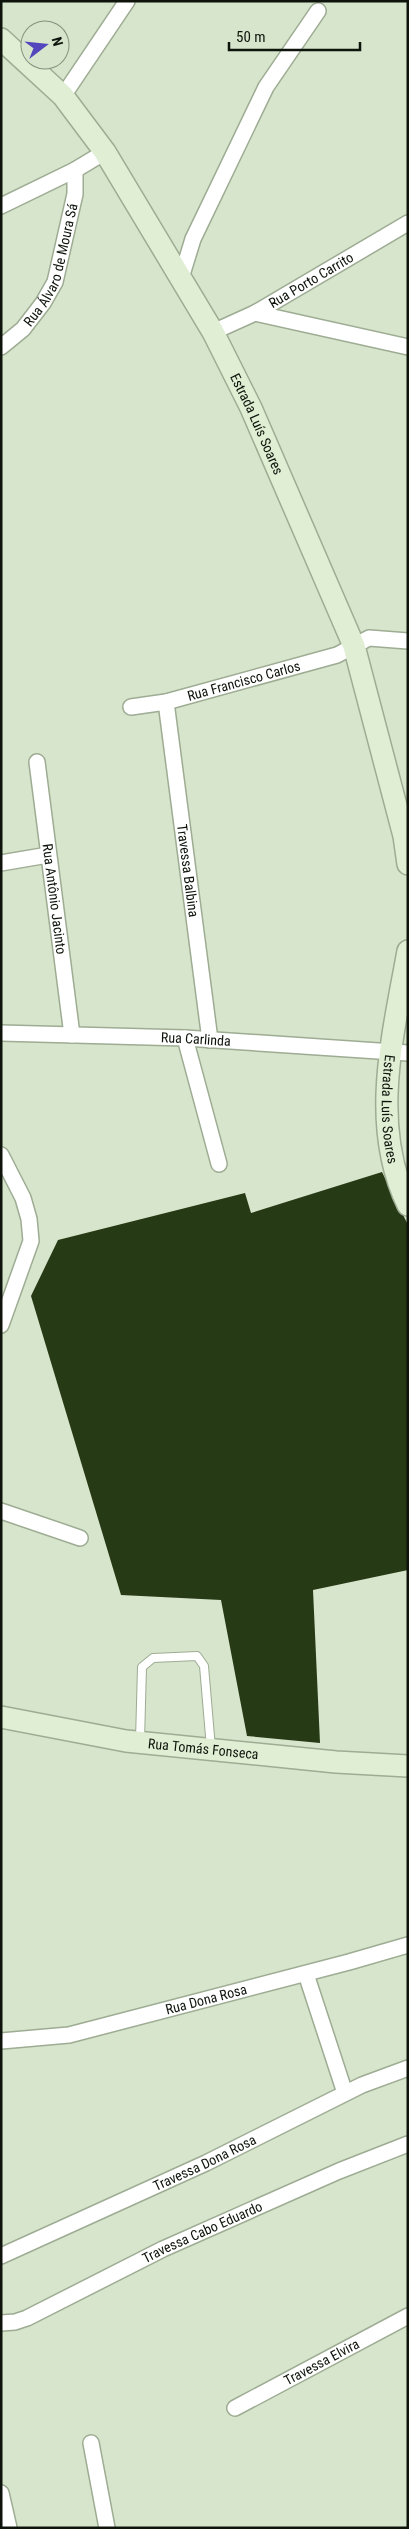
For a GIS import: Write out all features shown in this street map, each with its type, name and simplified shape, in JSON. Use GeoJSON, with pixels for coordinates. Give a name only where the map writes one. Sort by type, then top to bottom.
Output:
{"type":"FeatureCollection","features":[{"type":"Feature","properties":{"kind":"street"},"geometry":{"type":"LineString","coordinates":[[63,96],[127,1]]}},
{"type":"Feature","properties":{"kind":"street"},"geometry":{"type":"LineString","coordinates":[[181,278],[193,239],[266,88],[318,11]]}},
{"type":"Feature","properties":{"kind":"street","name":"Estrada Luís Soares"},"geometry":{"type":"LineString","coordinates":[[1,39],[63,96],[105,152],[213,332],[252,408],[354,646],[406,835],[408,864]]}},
{"type":"Feature","properties":{"kind":"street"},"geometry":{"type":"LineString","coordinates":[[1,206],[75,170],[105,152]]}},
{"type":"Feature","properties":{"kind":"street","name":"Rua Álvaro de Moura Sá"},"geometry":{"type":"LineString","coordinates":[[1,347],[23,329],[43,303],[55,282],[75,194],[75,170]]}},
{"type":"Feature","properties":{"kind":"street","name":"Rua Porto Carrito"},"geometry":{"type":"LineString","coordinates":[[213,332],[255,313],[408,223]]}},
{"type":"Feature","properties":{"kind":"street"},"geometry":{"type":"LineString","coordinates":[[255,313],[408,347]]}},
{"type":"Feature","properties":{"kind":"street","name":"Rua Francisco Carlos"},"geometry":{"type":"LineString","coordinates":[[131,707],[166,702],[337,655],[369,638],[408,641]]}},
{"type":"Feature","properties":{"kind":"street","name":"Travessa Balbina"},"geometry":{"type":"LineString","coordinates":[[166,702],[210,1040]]}},
{"type":"Feature","properties":{"kind":"street","name":"Rua Antônio Jacinto"},"geometry":{"type":"LineString","coordinates":[[37,762],[72,1035]]}},
{"type":"Feature","properties":{"kind":"street"},"geometry":{"type":"LineString","coordinates":[[1,864],[48,855]]}},
{"type":"Feature","properties":{"kind":"street","name":"Estrada Luís Soares"},"geometry":{"type":"LineString","coordinates":[[408,952],[399,1053],[386,1098],[390,1150],[402,1192],[408,1205]]}},
{"type":"Feature","properties":{"kind":"street","name":"Rua Carlinda"},"geometry":{"type":"LineString","coordinates":[[1,1033],[185,1038],[399,1053]]}},
{"type":"Feature","properties":{"kind":"street"},"geometry":{"type":"LineString","coordinates":[[185,1038],[219,1164]]}},
{"type":"Feature","properties":{"kind":"street"},"geometry":{"type":"LineString","coordinates":[[1,1154],[23,1198],[29,1219],[31,1241],[1,1325]]}},
{"type":"Feature","properties":{"kind":"street"},"geometry":{"type":"LineString","coordinates":[[1,1511],[80,1538]]}},
{"type":"Feature","properties":{"kind":"street","name":"Rua Tomás Fonseca"},"geometry":{"type":"LineString","coordinates":[[1,1717],[140,1742],[336,1762],[408,1766]]}},
{"type":"Feature","properties":{"kind":"street","name":"Rua Dona Rosa"},"geometry":{"type":"LineString","coordinates":[[1,2041],[69,2035],[306,1974],[408,1944]]}},
{"type":"Feature","properties":{"kind":"street"},"geometry":{"type":"LineString","coordinates":[[306,1974],[345,2093]]}},
{"type":"Feature","properties":{"kind":"street","name":"Travessa Dona Rosa"},"geometry":{"type":"LineString","coordinates":[[1,2256],[206,2163],[345,2093],[388,2074],[408,2068]]}},
{"type":"Feature","properties":{"kind":"street","name":"Travessa Cabo Eduardo"},"geometry":{"type":"LineString","coordinates":[[1,2323],[15,2322],[27,2318],[163,2248],[338,2171],[408,2144]]}},
{"type":"Feature","properties":{"kind":"street","name":"Travessa Elvira"},"geometry":{"type":"LineString","coordinates":[[235,2408],[408,2316]]}},
{"type":"Feature","properties":{"kind":"street"},"geometry":{"type":"LineString","coordinates":[[91,2443],[106,2528]]}},
{"type":"Feature","properties":{"kind":"street"},"geometry":{"type":"LineString","coordinates":[[1,2493],[9,2528]]}},
{"type":"Feature","properties":{"kind":"lane"},"geometry":{"type":"LineString","coordinates":[[140,1742],[142,1667],[153,1658],[197,1656],[204,1666],[211,1749]]}},
{"type":"Feature","properties":{"kind":"building"},"geometry":{"type":"Polygon","coordinates":[[[382,1172],[408,1225],[408,1570],[313,1590],[320,1743],[247,1736],[221,1600],[121,1595],[31,1296],[58,1240],[245,1193],[251,1213],[382,1172]]]}}]}
